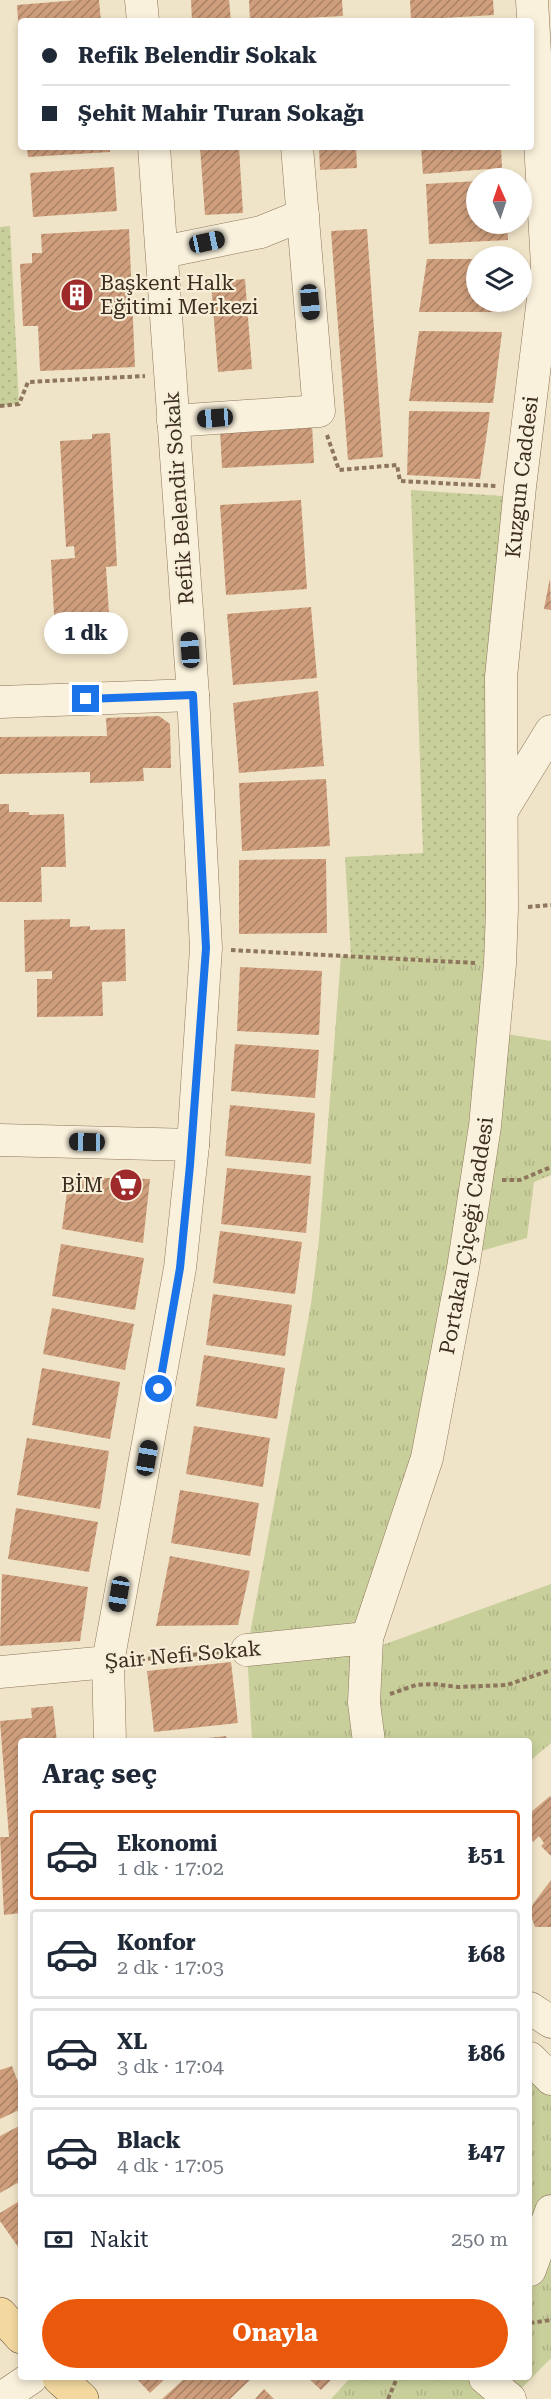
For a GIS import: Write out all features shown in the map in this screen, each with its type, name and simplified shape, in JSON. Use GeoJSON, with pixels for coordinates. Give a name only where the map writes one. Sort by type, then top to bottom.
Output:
{"type":"FeatureCollection","features":[{"type":"Feature","properties":{"kind":"main road"},"geometry":{"type":"LineString","coordinates":[[0,2314],[18,2334]]}},
{"type":"Feature","properties":{"kind":"main road"},"geometry":{"type":"LineString","coordinates":[[61,2380],[82,2399]]}},
{"type":"Feature","properties":{"kind":"street"},"geometry":{"type":"LineString","coordinates":[[141,0],[143,18]]}},
{"type":"Feature","properties":{"kind":"street","name":"Kuzgun Caddesi"},"geometry":{"type":"LineString","coordinates":[[532,0],[533,18]]}},
{"type":"Feature","properties":{"kind":"street","name":"Kuzgun Caddesi"},"geometry":{"type":"LineString","coordinates":[[503,809],[501,677],[520,487],[548,248],[534,31]]}},
{"type":"Feature","properties":{"kind":"street","name":"Refik Belendir Sokak"},"geometry":{"type":"LineString","coordinates":[[110,1738],[108,1662],[174,1300],[193,1145],[206,948],[193,695],[154,150]]}},
{"type":"Feature","properties":{"kind":"street"},"geometry":{"type":"LineString","coordinates":[[173,421],[319,411],[297,150]]}},
{"type":"Feature","properties":{"kind":"street"},"geometry":{"type":"LineString","coordinates":[[163,252],[261,232],[303,215]]}},
{"type":"Feature","properties":{"kind":"street"},"geometry":{"type":"LineString","coordinates":[[0,702],[193,695]]}},
{"type":"Feature","properties":{"kind":"street"},"geometry":{"type":"LineString","coordinates":[[503,809],[551,732]]}},
{"type":"Feature","properties":{"kind":"street","name":"Portakal Çiçeği Caddesi"},"geometry":{"type":"LineString","coordinates":[[368,1738],[364,1703],[367,1638],[427,1458],[485,1126],[500,964],[503,809]]}},
{"type":"Feature","properties":{"kind":"street"},"geometry":{"type":"LineString","coordinates":[[0,1140],[193,1145]]}},
{"type":"Feature","properties":{"kind":"street","name":"Şair Nefi Sokak"},"geometry":{"type":"LineString","coordinates":[[247,1650],[367,1638]]}},
{"type":"Feature","properties":{"kind":"street","name":"Şair Nefi Sokak"},"geometry":{"type":"LineString","coordinates":[[0,1672],[108,1662]]}},
{"type":"Feature","properties":{"kind":"street"},"geometry":{"type":"LineString","coordinates":[[532,2009],[551,2022]]}},
{"type":"Feature","properties":{"kind":"street"},"geometry":{"type":"LineString","coordinates":[[532,2060],[551,2079]]}},
{"type":"Feature","properties":{"kind":"street"},"geometry":{"type":"LineString","coordinates":[[532,2264],[551,2211]]}},
{"type":"Feature","properties":{"kind":"street"},"geometry":{"type":"LineString","coordinates":[[0,2399],[28,2380]]}},
{"type":"Feature","properties":{"kind":"path"},"geometry":{"type":"LineString","coordinates":[[0,406],[19,404],[28,382],[170,375]]}},
{"type":"Feature","properties":{"kind":"path"},"geometry":{"type":"LineString","coordinates":[[319,411],[339,470],[397,465],[400,481],[520,487]]}},
{"type":"Feature","properties":{"kind":"path"},"geometry":{"type":"LineString","coordinates":[[206,948],[500,964]]}},
{"type":"Feature","properties":{"kind":"path"},"geometry":{"type":"LineString","coordinates":[[477,1176],[520,1180],[551,1167]]}},
{"type":"Feature","properties":{"kind":"path","name":"Şair Nefi Sokak"},"geometry":{"type":"LineString","coordinates":[[108,1662],[247,1650]]}},
{"type":"Feature","properties":{"kind":"path"},"geometry":{"type":"LineString","coordinates":[[364,1703],[416,1686],[507,1685],[551,1670]]}},
{"type":"Feature","properties":{"kind":"path"},"geometry":{"type":"LineString","coordinates":[[532,2323],[551,2320]]}},
{"type":"Feature","properties":{"kind":"path"},"geometry":{"type":"LineString","coordinates":[[388,2399],[397,2380]]}},
{"type":"Feature","properties":{"kind":"green space"},"geometry":{"type":"Polygon","coordinates":[[[10,226],[19,404],[0,406],[0,227],[10,226]]]}},
{"type":"Feature","properties":{"kind":"green space"},"geometry":{"type":"Polygon","coordinates":[[[411,490],[519,497],[500,964],[351,956],[345,857],[423,853],[411,490]]]}},
{"type":"Feature","properties":{"kind":"green space"},"geometry":{"type":"Polygon","coordinates":[[[341,956],[500,964],[494,1032],[551,1041],[551,1175],[534,1182],[527,1238],[464,1256],[366,1651],[551,1584],[551,1743],[532,1759],[532,1738],[252,1738],[247,1650],[311,1304],[319,1239],[341,956]]]}},
{"type":"Feature","properties":{"kind":"green space"},"geometry":{"type":"Polygon","coordinates":[[[532,2060],[551,2079],[551,2358],[532,2377],[532,2060]]]}},
{"type":"Feature","properties":{"kind":"green space"},"geometry":{"type":"Polygon","coordinates":[[[348,2380],[530,2380],[511,2399],[331,2399],[348,2380]]]}},
{"type":"Feature","properties":{"kind":"building"},"geometry":{"type":"Polygon","coordinates":[[[99,0],[101,18],[18,19],[17,5],[99,0]]]}},
{"type":"Feature","properties":{"kind":"building"},"geometry":{"type":"Polygon","coordinates":[[[191,0],[229,0],[231,18],[192,18],[191,0]]]}},
{"type":"Feature","properties":{"kind":"building"},"geometry":{"type":"Polygon","coordinates":[[[249,0],[342,0],[343,16],[250,18],[249,0]]]}},
{"type":"Feature","properties":{"kind":"building"},"geometry":{"type":"Polygon","coordinates":[[[410,0],[493,0],[494,15],[411,18],[410,0]]]}},
{"type":"Feature","properties":{"kind":"building"},"geometry":{"type":"Polygon","coordinates":[[[27,150],[110,150],[110,152],[28,157],[27,150]]]}},
{"type":"Feature","properties":{"kind":"building"},"geometry":{"type":"Polygon","coordinates":[[[200,150],[239,150],[243,213],[205,215],[200,150]]]}},
{"type":"Feature","properties":{"kind":"building"},"geometry":{"type":"Polygon","coordinates":[[[319,150],[356,150],[357,168],[320,170],[319,150]]]}},
{"type":"Feature","properties":{"kind":"building"},"geometry":{"type":"Polygon","coordinates":[[[421,150],[501,150],[502,168],[466,168],[466,171],[423,174],[421,150]]]}},
{"type":"Feature","properties":{"kind":"building"},"geometry":{"type":"Polygon","coordinates":[[[114,167],[117,211],[33,217],[30,173],[114,167]]]}},
{"type":"Feature","properties":{"kind":"building"},"geometry":{"type":"Polygon","coordinates":[[[466,182],[466,234],[508,234],[508,240],[429,244],[426,184],[466,182]]]}},
{"type":"Feature","properties":{"kind":"building","name":"Başkent Halk Eğitimi Merkezi"},"geometry":{"type":"Polygon","coordinates":[[[129,229],[135,367],[40,371],[38,326],[23,326],[20,264],[32,263],[32,253],[42,253],[41,234],[129,229]]]}},
{"type":"Feature","properties":{"kind":"building"},"geometry":{"type":"Polygon","coordinates":[[[367,229],[383,457],[348,460],[331,231],[367,229]]]}},
{"type":"Feature","properties":{"kind":"building"},"geometry":{"type":"Polygon","coordinates":[[[427,259],[466,259],[466,312],[419,312],[427,259]]]}},
{"type":"Feature","properties":{"kind":"building"},"geometry":{"type":"Polygon","coordinates":[[[245,279],[252,369],[218,372],[211,282],[245,279]]]}},
{"type":"Feature","properties":{"kind":"building"},"geometry":{"type":"Polygon","coordinates":[[[419,331],[502,332],[493,403],[409,401],[419,331]]]}},
{"type":"Feature","properties":{"kind":"building"},"geometry":{"type":"Polygon","coordinates":[[[409,411],[490,412],[480,479],[407,475],[409,411]]]}},
{"type":"Feature","properties":{"kind":"building"},"geometry":{"type":"Polygon","coordinates":[[[312,424],[314,463],[222,468],[220,429],[312,424]]]}},
{"type":"Feature","properties":{"kind":"building"},"geometry":{"type":"Polygon","coordinates":[[[110,433],[117,566],[106,567],[110,629],[55,632],[51,560],[75,558],[74,546],[66,547],[60,441],[92,439],[92,434],[110,433]]]}},
{"type":"Feature","properties":{"kind":"building"},"geometry":{"type":"Polygon","coordinates":[[[301,500],[307,589],[226,595],[220,505],[301,500]]]}},
{"type":"Feature","properties":{"kind":"building"},"geometry":{"type":"Polygon","coordinates":[[[550,578],[551,610],[544,609],[550,578]]]}},
{"type":"Feature","properties":{"kind":"building"},"geometry":{"type":"Polygon","coordinates":[[[311,607],[317,678],[233,685],[227,614],[311,607]]]}},
{"type":"Feature","properties":{"kind":"building"},"geometry":{"type":"Polygon","coordinates":[[[318,691],[324,766],[239,773],[233,703],[318,691]]]}},
{"type":"Feature","properties":{"kind":"building"},"geometry":{"type":"Polygon","coordinates":[[[159,716],[170,724],[171,768],[143,768],[144,781],[90,783],[90,772],[0,774],[0,737],[107,736],[106,718],[159,716]]]}},
{"type":"Feature","properties":{"kind":"building"},"geometry":{"type":"Polygon","coordinates":[[[326,779],[330,846],[242,851],[239,783],[326,779]]]}},
{"type":"Feature","properties":{"kind":"building"},"geometry":{"type":"Polygon","coordinates":[[[0,804],[9,804],[9,812],[29,812],[29,815],[64,814],[66,867],[41,867],[42,902],[0,902],[0,804]]]}},
{"type":"Feature","properties":{"kind":"building"},"geometry":{"type":"Polygon","coordinates":[[[326,859],[327,933],[239,934],[239,860],[326,859]]]}},
{"type":"Feature","properties":{"kind":"building"},"geometry":{"type":"Polygon","coordinates":[[[70,919],[70,927],[90,926],[90,930],[125,929],[126,981],[102,982],[103,1016],[37,1017],[37,979],[52,979],[52,971],[25,972],[24,920],[70,919]]]}},
{"type":"Feature","properties":{"kind":"building"},"geometry":{"type":"Polygon","coordinates":[[[240,967],[322,971],[319,1035],[237,1031],[240,967]]]}},
{"type":"Feature","properties":{"kind":"building"},"geometry":{"type":"Polygon","coordinates":[[[235,1044],[319,1050],[315,1098],[231,1091],[235,1044]]]}},
{"type":"Feature","properties":{"kind":"building"},"geometry":{"type":"Polygon","coordinates":[[[230,1105],[315,1113],[311,1164],[225,1156],[230,1105]]]}},
{"type":"Feature","properties":{"kind":"building"},"geometry":{"type":"Polygon","coordinates":[[[227,1168],[311,1176],[306,1233],[221,1224],[227,1168]]]}},
{"type":"Feature","properties":{"kind":"building"},"geometry":{"type":"Polygon","coordinates":[[[69,1177],[150,1179],[143,1243],[62,1229],[69,1177]]]}},
{"type":"Feature","properties":{"kind":"building"},"geometry":{"type":"Polygon","coordinates":[[[220,1231],[302,1242],[295,1294],[213,1283],[220,1231]]]}},
{"type":"Feature","properties":{"kind":"building"},"geometry":{"type":"Polygon","coordinates":[[[61,1244],[144,1258],[135,1310],[52,1296],[61,1244]]]}},
{"type":"Feature","properties":{"kind":"building"},"geometry":{"type":"Polygon","coordinates":[[[213,1294],[292,1305],[285,1356],[206,1345],[213,1294]]]}},
{"type":"Feature","properties":{"kind":"building"},"geometry":{"type":"Polygon","coordinates":[[[52,1308],[134,1324],[125,1370],[43,1354],[52,1308]]]}},
{"type":"Feature","properties":{"kind":"building"},"geometry":{"type":"Polygon","coordinates":[[[204,1355],[285,1368],[277,1419],[196,1406],[204,1355]]]}},
{"type":"Feature","properties":{"kind":"building"},"geometry":{"type":"Polygon","coordinates":[[[42,1368],[120,1382],[110,1439],[32,1425],[42,1368]]]}},
{"type":"Feature","properties":{"kind":"building"},"geometry":{"type":"Polygon","coordinates":[[[194,1426],[270,1438],[263,1487],[186,1474],[194,1426]]]}},
{"type":"Feature","properties":{"kind":"building"},"geometry":{"type":"Polygon","coordinates":[[[27,1438],[109,1451],[100,1509],[17,1495],[27,1438]]]}},
{"type":"Feature","properties":{"kind":"building"},"geometry":{"type":"Polygon","coordinates":[[[180,1490],[259,1503],[250,1556],[171,1543],[180,1490]]]}},
{"type":"Feature","properties":{"kind":"building"},"geometry":{"type":"Polygon","coordinates":[[[16,1508],[98,1522],[89,1572],[8,1559],[16,1508]]]}},
{"type":"Feature","properties":{"kind":"building"},"geometry":{"type":"Polygon","coordinates":[[[170,1556],[250,1571],[238,1625],[156,1626],[170,1556]]]}},
{"type":"Feature","properties":{"kind":"building"},"geometry":{"type":"Polygon","coordinates":[[[2,1574],[88,1587],[80,1641],[0,1646],[2,1574]]]}},
{"type":"Feature","properties":{"kind":"building"},"geometry":{"type":"Polygon","coordinates":[[[231,1662],[238,1723],[154,1732],[147,1671],[231,1662]]]}},
{"type":"Feature","properties":{"kind":"building"},"geometry":{"type":"Polygon","coordinates":[[[53,1706],[57,1738],[18,1738],[18,1913],[4,1915],[0,1837],[9,1837],[0,1721],[32,1718],[31,1708],[53,1706]]]}},
{"type":"Feature","properties":{"kind":"building"},"geometry":{"type":"Polygon","coordinates":[[[550,1796],[551,1856],[541,1846],[544,1843],[539,1836],[533,1842],[532,1840],[532,1811],[550,1796]]]}},
{"type":"Feature","properties":{"kind":"building"},"geometry":{"type":"Polygon","coordinates":[[[551,1880],[551,1927],[535,1927],[532,1919],[533,1904],[551,1880]]]}},
{"type":"Feature","properties":{"kind":"building"},"geometry":{"type":"Polygon","coordinates":[[[12,2066],[18,2082],[18,2110],[0,2119],[0,2070],[12,2066]]]}},
{"type":"Feature","properties":{"kind":"building"},"geometry":{"type":"Polygon","coordinates":[[[18,2127],[18,2183],[0,2193],[0,2136],[18,2127]]]}},
{"type":"Feature","properties":{"kind":"building"},"geometry":{"type":"Polygon","coordinates":[[[18,2202],[18,2247],[0,2221],[0,2213],[18,2202]]]}},
{"type":"Feature","properties":{"kind":"building"},"geometry":{"type":"Polygon","coordinates":[[[138,2380],[164,2380],[150,2393],[138,2380]]]}},
{"type":"Feature","properties":{"kind":"building"},"geometry":{"type":"Polygon","coordinates":[[[183,2380],[250,2380],[230,2399],[162,2399],[183,2380]]]}},
{"type":"Feature","properties":{"kind":"building"},"geometry":{"type":"Polygon","coordinates":[[[310,2380],[331,2380],[321,2390],[310,2380]]]}},
{"type":"Feature","properties":{"kind":"building"},"geometry":{"type":"Polygon","coordinates":[[[264,2389],[274,2399],[255,2399],[264,2389]]]}},
{"type":"Feature","properties":{"kind":"place","name":"Başkent Halk Eğitimi Merkezi"},"geometry":{"type":"Point","coordinates":[77,295]}},
{"type":"Feature","properties":{"kind":"place","name":"BİM"},"geometry":{"type":"Point","coordinates":[126,1185]}},
{"type":"Feature","properties":{"kind":"route"},"geometry":{"type":"LineString","coordinates":[[86,699],[193,695],[206,948],[201,1041],[180,1268],[159,1389]]}}]}
